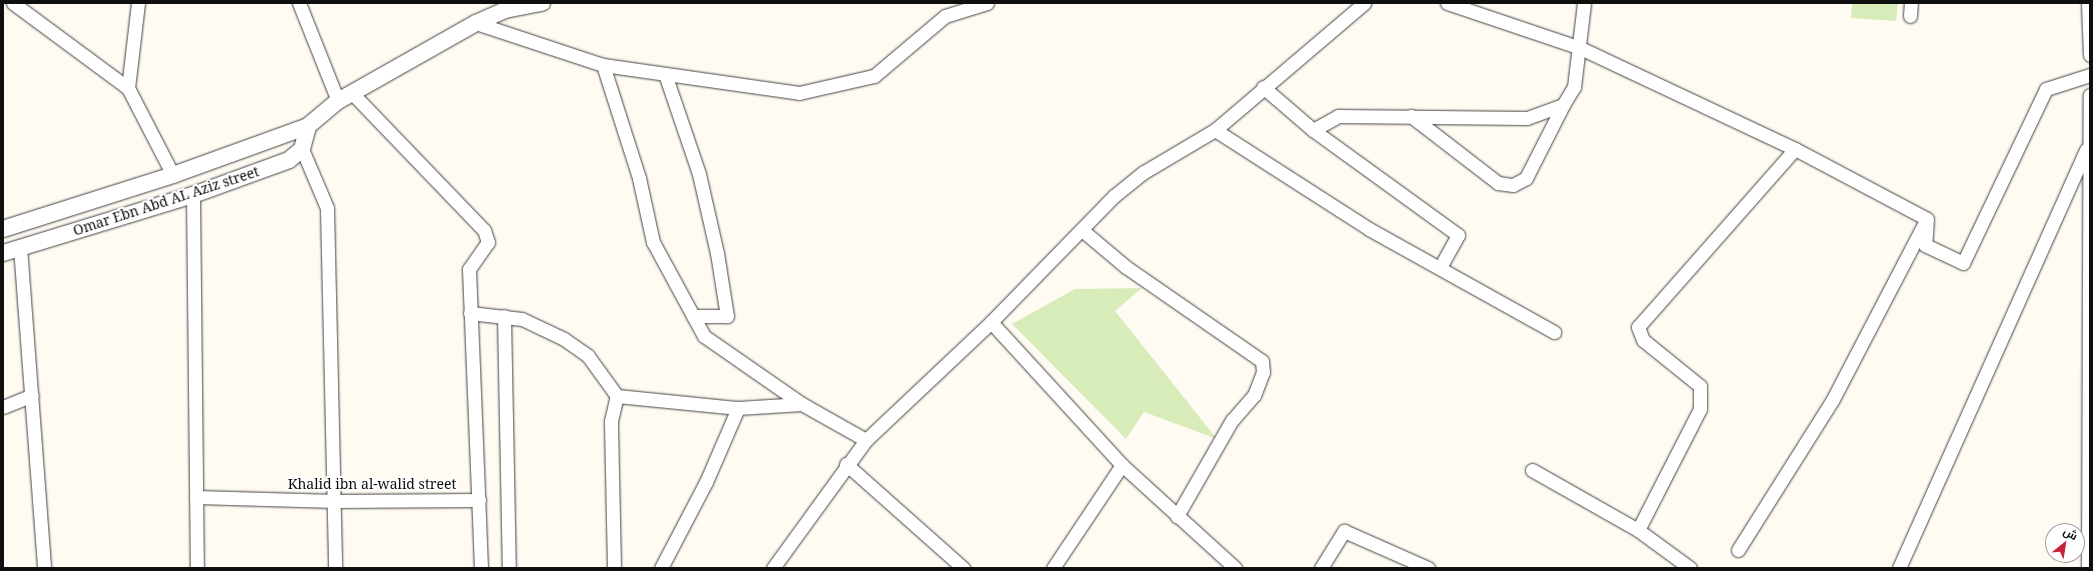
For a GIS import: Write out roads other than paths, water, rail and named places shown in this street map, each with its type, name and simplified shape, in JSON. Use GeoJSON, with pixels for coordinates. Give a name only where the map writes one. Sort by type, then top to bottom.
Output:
{"type":"FeatureCollection","features":[{"type":"Feature","properties":{"kind":"street"},"geometry":{"type":"LineString","coordinates":[[13,3],[128,88],[173,175]]}},
{"type":"Feature","properties":{"kind":"street"},"geometry":{"type":"LineString","coordinates":[[128,88],[138,3]]}},
{"type":"Feature","properties":{"kind":"street"},"geometry":{"type":"LineString","coordinates":[[299,3],[345,97],[486,235],[486,248],[468,269],[481,568]]}},
{"type":"Feature","properties":{"kind":"street","name":"Omar Ebn Abd AL Aziz street"},"geometry":{"type":"LineString","coordinates":[[3,229],[173,175],[308,126],[345,97],[476,23],[505,10],[542,3]]}},
{"type":"Feature","properties":{"kind":"street"},"geometry":{"type":"LineString","coordinates":[[476,23],[603,65],[799,93],[874,76],[945,16],[987,3]]}},
{"type":"Feature","properties":{"kind":"street"},"geometry":{"type":"LineString","coordinates":[[774,568],[846,464],[866,440],[991,322],[1114,196],[1144,172],[1216,130],[1263,87],[1364,3]]}},
{"type":"Feature","properties":{"kind":"street"},"geometry":{"type":"LineString","coordinates":[[1447,3],[1578,47],[1795,149],[1927,218]]}},
{"type":"Feature","properties":{"kind":"street"},"geometry":{"type":"LineString","coordinates":[[1411,116],[1498,183],[1513,185],[1526,178],[1563,105],[1574,87],[1584,3]]}},
{"type":"Feature","properties":{"kind":"street"},"geometry":{"type":"LineString","coordinates":[[2088,3],[2090,55]]}},
{"type":"Feature","properties":{"kind":"street"},"geometry":{"type":"LineString","coordinates":[[603,65],[639,178],[652,242],[704,336],[802,404],[866,440]]}},
{"type":"Feature","properties":{"kind":"street"},"geometry":{"type":"LineString","coordinates":[[665,74],[699,174],[717,252],[727,316],[693,316]]}},
{"type":"Feature","properties":{"kind":"street"},"geometry":{"type":"LineString","coordinates":[[1927,218],[1925,245],[1963,263],[2046,90],[2090,75]]}},
{"type":"Feature","properties":{"kind":"street"},"geometry":{"type":"LineString","coordinates":[[1263,87],[1313,130],[1458,235],[1440,268]]}},
{"type":"Feature","properties":{"kind":"street"},"geometry":{"type":"LineString","coordinates":[[2088,568],[2088,145],[2090,95]]}},
{"type":"Feature","properties":{"kind":"street"},"geometry":{"type":"LineString","coordinates":[[1313,130],[1338,116],[1527,118],[1563,105]]}},
{"type":"Feature","properties":{"kind":"street"},"geometry":{"type":"LineString","coordinates":[[308,126],[302,149],[327,208],[335,501],[335,568]]}},
{"type":"Feature","properties":{"kind":"street"},"geometry":{"type":"LineString","coordinates":[[1216,130],[1368,229],[1554,332]]}},
{"type":"Feature","properties":{"kind":"street"},"geometry":{"type":"LineString","coordinates":[[1899,568],[2088,145]]}},
{"type":"Feature","properties":{"kind":"street","name":"Omar Ebn Abd AL Aziz street"},"geometry":{"type":"LineString","coordinates":[[3,253],[193,194],[289,160],[302,149]]}},
{"type":"Feature","properties":{"kind":"street"},"geometry":{"type":"LineString","coordinates":[[1638,530],[1703,397],[1694,377],[1643,340],[1638,327],[1795,149]]}},
{"type":"Feature","properties":{"kind":"street"},"geometry":{"type":"LineString","coordinates":[[193,194],[197,568]]}},
{"type":"Feature","properties":{"kind":"street"},"geometry":{"type":"LineString","coordinates":[[1738,550],[1834,399],[1927,218]]}},
{"type":"Feature","properties":{"kind":"street"},"geometry":{"type":"LineString","coordinates":[[1082,230],[1126,267],[1262,361],[1263,372],[1254,395],[1232,420],[1177,516]]}},
{"type":"Feature","properties":{"kind":"street"},"geometry":{"type":"LineString","coordinates":[[20,247],[44,568]]}},
{"type":"Feature","properties":{"kind":"street"},"geometry":{"type":"LineString","coordinates":[[470,313],[504,316],[541,326],[588,356],[617,396],[738,408],[802,404]]}},
{"type":"Feature","properties":{"kind":"street"},"geometry":{"type":"LineString","coordinates":[[504,316],[509,568]]}},
{"type":"Feature","properties":{"kind":"street"},"geometry":{"type":"LineString","coordinates":[[991,322],[1122,465],[1235,568]]}},
{"type":"Feature","properties":{"kind":"street"},"geometry":{"type":"LineString","coordinates":[[3,407],[32,395]]}},
{"type":"Feature","properties":{"kind":"street"},"geometry":{"type":"LineString","coordinates":[[614,568],[611,421],[617,396]]}},
{"type":"Feature","properties":{"kind":"street"},"geometry":{"type":"LineString","coordinates":[[661,568],[706,482],[738,408]]}},
{"type":"Feature","properties":{"kind":"street"},"geometry":{"type":"LineString","coordinates":[[846,464],[963,568]]}},
{"type":"Feature","properties":{"kind":"street"},"geometry":{"type":"LineString","coordinates":[[1052,568],[1122,465]]}},
{"type":"Feature","properties":{"kind":"street"},"geometry":{"type":"LineString","coordinates":[[1532,470],[1638,530],[1690,568]]}},
{"type":"Feature","properties":{"kind":"street","name":"Khalid ibn al-walid street"},"geometry":{"type":"LineString","coordinates":[[196,497],[335,501],[479,500]]}},
{"type":"Feature","properties":{"kind":"street"},"geometry":{"type":"LineString","coordinates":[[1321,568],[1344,531],[1428,568]]}}]}
